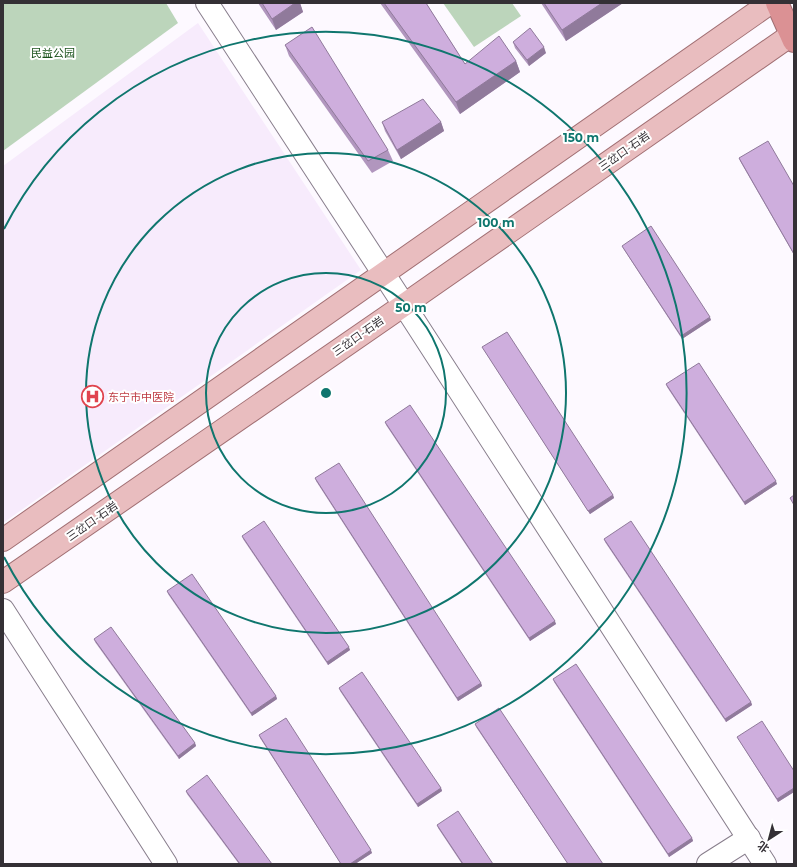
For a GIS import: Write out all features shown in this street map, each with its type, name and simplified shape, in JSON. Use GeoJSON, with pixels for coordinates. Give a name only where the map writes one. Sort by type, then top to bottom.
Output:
{"type":"FeatureCollection","features":[{"type":"Feature","properties":{"kind":"highway","name":"三岔口-石岩"},"geometry":{"type":"LineString","coordinates":[[777,3],[793,36]]}},
{"type":"Feature","properties":{"kind":"main road"},"geometry":{"type":"LineString","coordinates":[[3,540],[770,3]]}},
{"type":"Feature","properties":{"kind":"main road","name":"三岔口-石岩"},"geometry":{"type":"LineString","coordinates":[[3,582],[793,36]]}},
{"type":"Feature","properties":{"kind":"street"},"geometry":{"type":"LineString","coordinates":[[207,3],[765,864]]}},
{"type":"Feature","properties":{"kind":"street"},"geometry":{"type":"LineString","coordinates":[[3,610],[166,864]]}},
{"type":"Feature","properties":{"kind":"street"},"geometry":{"type":"LineString","coordinates":[[708,864],[749,838]]}},
{"type":"Feature","properties":{"kind":"shaded area","name":"东宁市中医院"},"geometry":{"type":"Polygon","coordinates":[[[198,23],[361,270],[3,523],[3,166],[198,23]]]}},
{"type":"Feature","properties":{"kind":"green space","name":"民益公园"},"geometry":{"type":"Polygon","coordinates":[[[3,3],[166,3],[178,23],[3,151],[3,3]]]}},
{"type":"Feature","properties":{"kind":"green space"},"geometry":{"type":"Polygon","coordinates":[[[443,3],[512,3],[521,16],[474,47],[443,3]]]}},
{"type":"Feature","properties":{"kind":"building"},"geometry":{"type":"Polygon","coordinates":[[[262,3],[295,3],[272,19],[262,3]]]}},
{"type":"Feature","properties":{"kind":"building"},"geometry":{"type":"Polygon","coordinates":[[[384,3],[426,3],[465,64],[499,36],[516,61],[456,102],[384,3]]]}},
{"type":"Feature","properties":{"kind":"building"},"geometry":{"type":"Polygon","coordinates":[[[544,3],[602,3],[562,30],[544,3]]]}},
{"type":"Feature","properties":{"kind":"building"},"geometry":{"type":"Polygon","coordinates":[[[312,27],[388,150],[368,161],[285,45],[312,27]]]}},
{"type":"Feature","properties":{"kind":"building"},"geometry":{"type":"Polygon","coordinates":[[[530,28],[544,47],[527,60],[513,42],[530,28]]]}},
{"type":"Feature","properties":{"kind":"building"},"geometry":{"type":"Polygon","coordinates":[[[423,99],[441,122],[397,150],[382,122],[423,99]]]}},
{"type":"Feature","properties":{"kind":"building"},"geometry":{"type":"Polygon","coordinates":[[[768,141],[794,186],[794,254],[739,158],[768,141]]]}},
{"type":"Feature","properties":{"kind":"building"},"geometry":{"type":"Polygon","coordinates":[[[651,226],[710,317],[681,336],[622,246],[651,226]]]}},
{"type":"Feature","properties":{"kind":"building"},"geometry":{"type":"Polygon","coordinates":[[[507,332],[613,495],[588,511],[482,347],[507,332]]]}},
{"type":"Feature","properties":{"kind":"building"},"geometry":{"type":"Polygon","coordinates":[[[699,363],[776,481],[744,502],[666,384],[699,363]]]}},
{"type":"Feature","properties":{"kind":"building"},"geometry":{"type":"Polygon","coordinates":[[[410,405],[555,621],[529,638],[385,422],[410,405]]]}},
{"type":"Feature","properties":{"kind":"building"},"geometry":{"type":"Polygon","coordinates":[[[339,463],[481,683],[457,698],[315,478],[339,463]]]}},
{"type":"Feature","properties":{"kind":"building"},"geometry":{"type":"Polygon","coordinates":[[[794,495],[794,505],[790,498],[794,495]]]}},
{"type":"Feature","properties":{"kind":"building"},"geometry":{"type":"Polygon","coordinates":[[[264,521],[349,647],[327,662],[242,536],[264,521]]]}},
{"type":"Feature","properties":{"kind":"building"},"geometry":{"type":"Polygon","coordinates":[[[631,521],[751,702],[725,719],[604,539],[631,521]]]}},
{"type":"Feature","properties":{"kind":"building"},"geometry":{"type":"Polygon","coordinates":[[[192,574],[276,696],[251,713],[167,591],[192,574]]]}},
{"type":"Feature","properties":{"kind":"building"},"geometry":{"type":"Polygon","coordinates":[[[111,627],[195,743],[178,756],[94,639],[111,627]]]}},
{"type":"Feature","properties":{"kind":"building"},"geometry":{"type":"Polygon","coordinates":[[[576,664],[692,838],[668,854],[553,679],[576,664]]]}},
{"type":"Feature","properties":{"kind":"building"},"geometry":{"type":"Polygon","coordinates":[[[362,672],[441,788],[417,804],[339,688],[362,672]]]}},
{"type":"Feature","properties":{"kind":"building"},"geometry":{"type":"Polygon","coordinates":[[[499,708],[603,864],[568,864],[475,724],[499,708]]]}},
{"type":"Feature","properties":{"kind":"building"},"geometry":{"type":"Polygon","coordinates":[[[286,718],[371,850],[350,864],[341,864],[259,735],[286,718]]]}},
{"type":"Feature","properties":{"kind":"building"},"geometry":{"type":"Polygon","coordinates":[[[762,721],[794,771],[794,788],[777,799],[737,737],[762,721]]]}},
{"type":"Feature","properties":{"kind":"building"},"geometry":{"type":"Polygon","coordinates":[[[207,775],[272,864],[240,864],[186,791],[207,775]]]}},
{"type":"Feature","properties":{"kind":"building"},"geometry":{"type":"Polygon","coordinates":[[[458,811],[493,864],[463,864],[437,825],[458,811]]]}},
{"type":"Feature","properties":{"kind":"place","name":"东宁市中医院"},"geometry":{"type":"Point","coordinates":[92,397]}}]}
